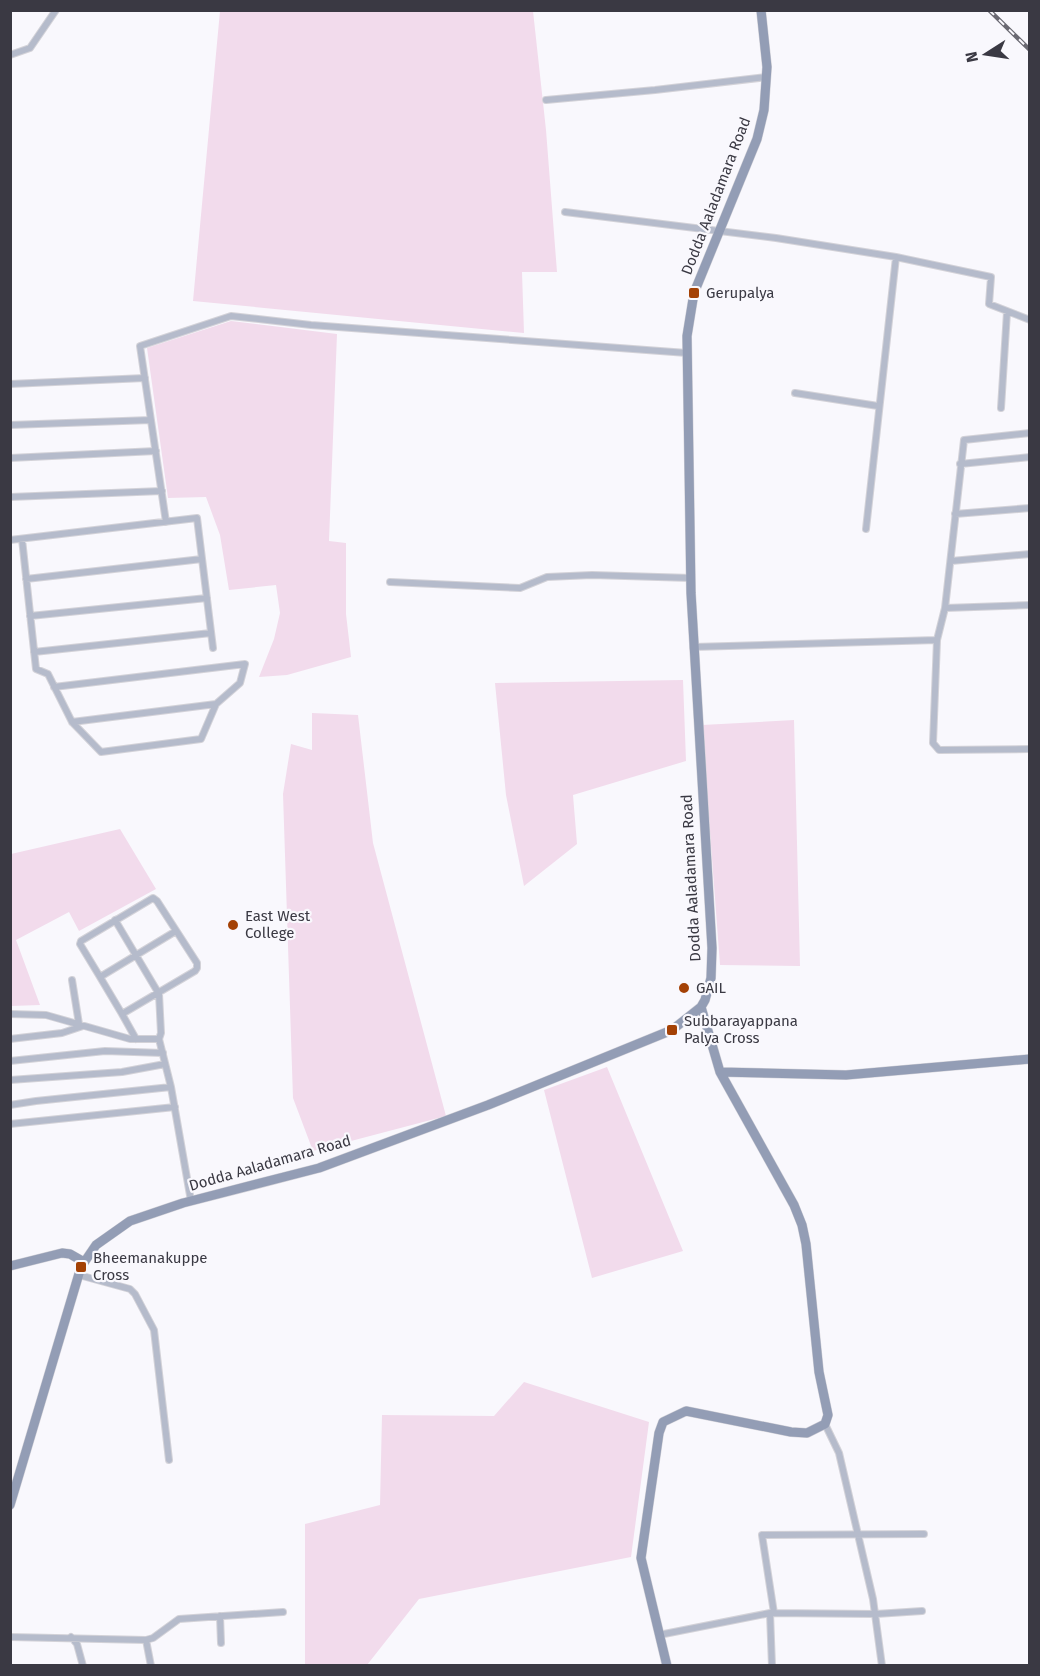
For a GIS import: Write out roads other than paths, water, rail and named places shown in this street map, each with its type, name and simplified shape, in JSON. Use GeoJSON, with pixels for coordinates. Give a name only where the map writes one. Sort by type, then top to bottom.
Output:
{"type":"FeatureCollection","features":[{"type":"Feature","properties":{"kind":"main road","name":"Dodda Aaladamara Road"},"geometry":{"type":"LineString","coordinates":[[10,1506],[79,1275],[84,1262],[96,1245],[130,1221],[191,1201],[319,1168],[393,1142],[672,1030],[705,1000],[711,978],[712,948],[693,647],[687,336],[694,293],[757,139],[764,110],[767,77],[761,10]]}},
{"type":"Feature","properties":{"kind":"main road"},"geometry":{"type":"LineString","coordinates":[[667,1665],[641,1558],[657,1444],[663,1422],[686,1411],[791,1432],[807,1433],[825,1424],[828,1414],[819,1372],[806,1244],[801,1225],[794,1205],[720,1072],[701,1006]]}},
{"type":"Feature","properties":{"kind":"main road"},"geometry":{"type":"LineString","coordinates":[[720,1072],[846,1074],[1029,1059]]}},
{"type":"Feature","properties":{"kind":"main road"},"geometry":{"type":"LineString","coordinates":[[10,1266],[62,1253],[70,1254],[84,1262]]}},
{"type":"Feature","properties":{"kind":"street"},"geometry":{"type":"LineString","coordinates":[[10,55],[30,48],[56,10]]}},
{"type":"Feature","properties":{"kind":"street"},"geometry":{"type":"LineString","coordinates":[[546,100],[767,77]]}},
{"type":"Feature","properties":{"kind":"street"},"geometry":{"type":"LineString","coordinates":[[565,212],[776,238],[896,257],[992,277],[989,304],[1029,320]]}},
{"type":"Feature","properties":{"kind":"street"},"geometry":{"type":"LineString","coordinates":[[866,529],[896,257]]}},
{"type":"Feature","properties":{"kind":"street"},"geometry":{"type":"LineString","coordinates":[[1001,408],[1007,312]]}},
{"type":"Feature","properties":{"kind":"street"},"geometry":{"type":"LineString","coordinates":[[166,522],[140,346],[231,316],[311,325],[687,353]]}},
{"type":"Feature","properties":{"kind":"street"},"geometry":{"type":"LineString","coordinates":[[10,384],[145,378]]}},
{"type":"Feature","properties":{"kind":"street"},"geometry":{"type":"LineString","coordinates":[[795,393],[878,406]]}},
{"type":"Feature","properties":{"kind":"street"},"geometry":{"type":"LineString","coordinates":[[10,425],[151,420]]}},
{"type":"Feature","properties":{"kind":"street"},"geometry":{"type":"LineString","coordinates":[[1029,433],[964,440],[945,608],[937,640],[935,747],[939,750],[1029,749]]}},
{"type":"Feature","properties":{"kind":"street"},"geometry":{"type":"LineString","coordinates":[[10,458],[156,451]]}},
{"type":"Feature","properties":{"kind":"street"},"geometry":{"type":"LineString","coordinates":[[960,464],[1029,457]]}},
{"type":"Feature","properties":{"kind":"street"},"geometry":{"type":"LineString","coordinates":[[10,497],[162,491]]}},
{"type":"Feature","properties":{"kind":"street"},"geometry":{"type":"LineString","coordinates":[[955,514],[1029,508]]}},
{"type":"Feature","properties":{"kind":"street"},"geometry":{"type":"LineString","coordinates":[[10,540],[197,518],[213,648]]}},
{"type":"Feature","properties":{"kind":"street"},"geometry":{"type":"LineString","coordinates":[[22,539],[36,669],[48,674],[54,687],[72,722],[101,752],[201,739],[216,704],[240,684],[245,664],[54,687]]}},
{"type":"Feature","properties":{"kind":"street"},"geometry":{"type":"LineString","coordinates":[[951,561],[1029,554]]}},
{"type":"Feature","properties":{"kind":"street"},"geometry":{"type":"LineString","coordinates":[[26,579],[202,559]]}},
{"type":"Feature","properties":{"kind":"street"},"geometry":{"type":"LineString","coordinates":[[390,582],[520,588],[547,577],[592,575],[691,578]]}},
{"type":"Feature","properties":{"kind":"street"},"geometry":{"type":"LineString","coordinates":[[30,616],[207,598]]}},
{"type":"Feature","properties":{"kind":"street"},"geometry":{"type":"LineString","coordinates":[[945,608],[1029,605]]}},
{"type":"Feature","properties":{"kind":"street"},"geometry":{"type":"LineString","coordinates":[[34,652],[211,633]]}},
{"type":"Feature","properties":{"kind":"street"},"geometry":{"type":"LineString","coordinates":[[693,647],[937,640]]}},
{"type":"Feature","properties":{"kind":"street"},"geometry":{"type":"LineString","coordinates":[[72,722],[216,704]]}},
{"type":"Feature","properties":{"kind":"street"},"geometry":{"type":"LineString","coordinates":[[123,1014],[197,968],[197,963],[153,898],[81,941],[80,944],[136,1039]]}},
{"type":"Feature","properties":{"kind":"street"},"geometry":{"type":"LineString","coordinates":[[116,920],[160,996],[161,1033],[159,1039],[175,1107],[191,1201]]}},
{"type":"Feature","properties":{"kind":"street"},"geometry":{"type":"LineString","coordinates":[[100,977],[176,931]]}},
{"type":"Feature","properties":{"kind":"street"},"geometry":{"type":"LineString","coordinates":[[72,980],[82,1025]]}},
{"type":"Feature","properties":{"kind":"street"},"geometry":{"type":"LineString","coordinates":[[10,1014],[41,1014],[136,1039],[159,1039]]}},
{"type":"Feature","properties":{"kind":"street"},"geometry":{"type":"LineString","coordinates":[[10,1039],[62,1033],[82,1025]]}},
{"type":"Feature","properties":{"kind":"street"},"geometry":{"type":"LineString","coordinates":[[10,1061],[105,1052],[163,1053]]}},
{"type":"Feature","properties":{"kind":"street"},"geometry":{"type":"LineString","coordinates":[[10,1080],[122,1072],[165,1064]]}},
{"type":"Feature","properties":{"kind":"street"},"geometry":{"type":"LineString","coordinates":[[10,1105],[171,1087]]}},
{"type":"Feature","properties":{"kind":"street"},"geometry":{"type":"LineString","coordinates":[[10,1124],[175,1107]]}},
{"type":"Feature","properties":{"kind":"street"},"geometry":{"type":"LineString","coordinates":[[79,1275],[130,1289],[153,1327],[169,1460]]}},
{"type":"Feature","properties":{"kind":"street"},"geometry":{"type":"LineString","coordinates":[[825,1424],[839,1453],[876,1614],[882,1665]]}},
{"type":"Feature","properties":{"kind":"street"},"geometry":{"type":"LineString","coordinates":[[772,1665],[772,1613],[762,1535],[924,1534]]}},
{"type":"Feature","properties":{"kind":"street"},"geometry":{"type":"LineString","coordinates":[[659,1635],[772,1613],[876,1614],[922,1611]]}},
{"type":"Feature","properties":{"kind":"street"},"geometry":{"type":"LineString","coordinates":[[10,1637],[146,1640],[153,1638],[179,1618],[283,1612]]}},
{"type":"Feature","properties":{"kind":"street"},"geometry":{"type":"LineString","coordinates":[[219,1616],[221,1643]]}},
{"type":"Feature","properties":{"kind":"street"},"geometry":{"type":"LineString","coordinates":[[70,1637],[77,1644],[83,1665]]}},
{"type":"Feature","properties":{"kind":"street"},"geometry":{"type":"LineString","coordinates":[[146,1640],[151,1665]]}},
{"type":"Feature","properties":{"kind":"railway"},"geometry":{"type":"LineString","coordinates":[[989,10],[1030,50]]}},
{"type":"Feature","properties":{"kind":"place","name":"Gerupalya"},"geometry":{"type":"Point","coordinates":[694,293]}},
{"type":"Feature","properties":{"kind":"place","name":"East West College"},"geometry":{"type":"Point","coordinates":[233,925]}},
{"type":"Feature","properties":{"kind":"place","name":"GAIL"},"geometry":{"type":"Point","coordinates":[684,988]}},
{"type":"Feature","properties":{"kind":"place","name":"Subbarayappana Palya Cross"},"geometry":{"type":"Point","coordinates":[672,1030]}},
{"type":"Feature","properties":{"kind":"place","name":"Bheemanakuppe Cross"},"geometry":{"type":"Point","coordinates":[81,1267]}}]}
